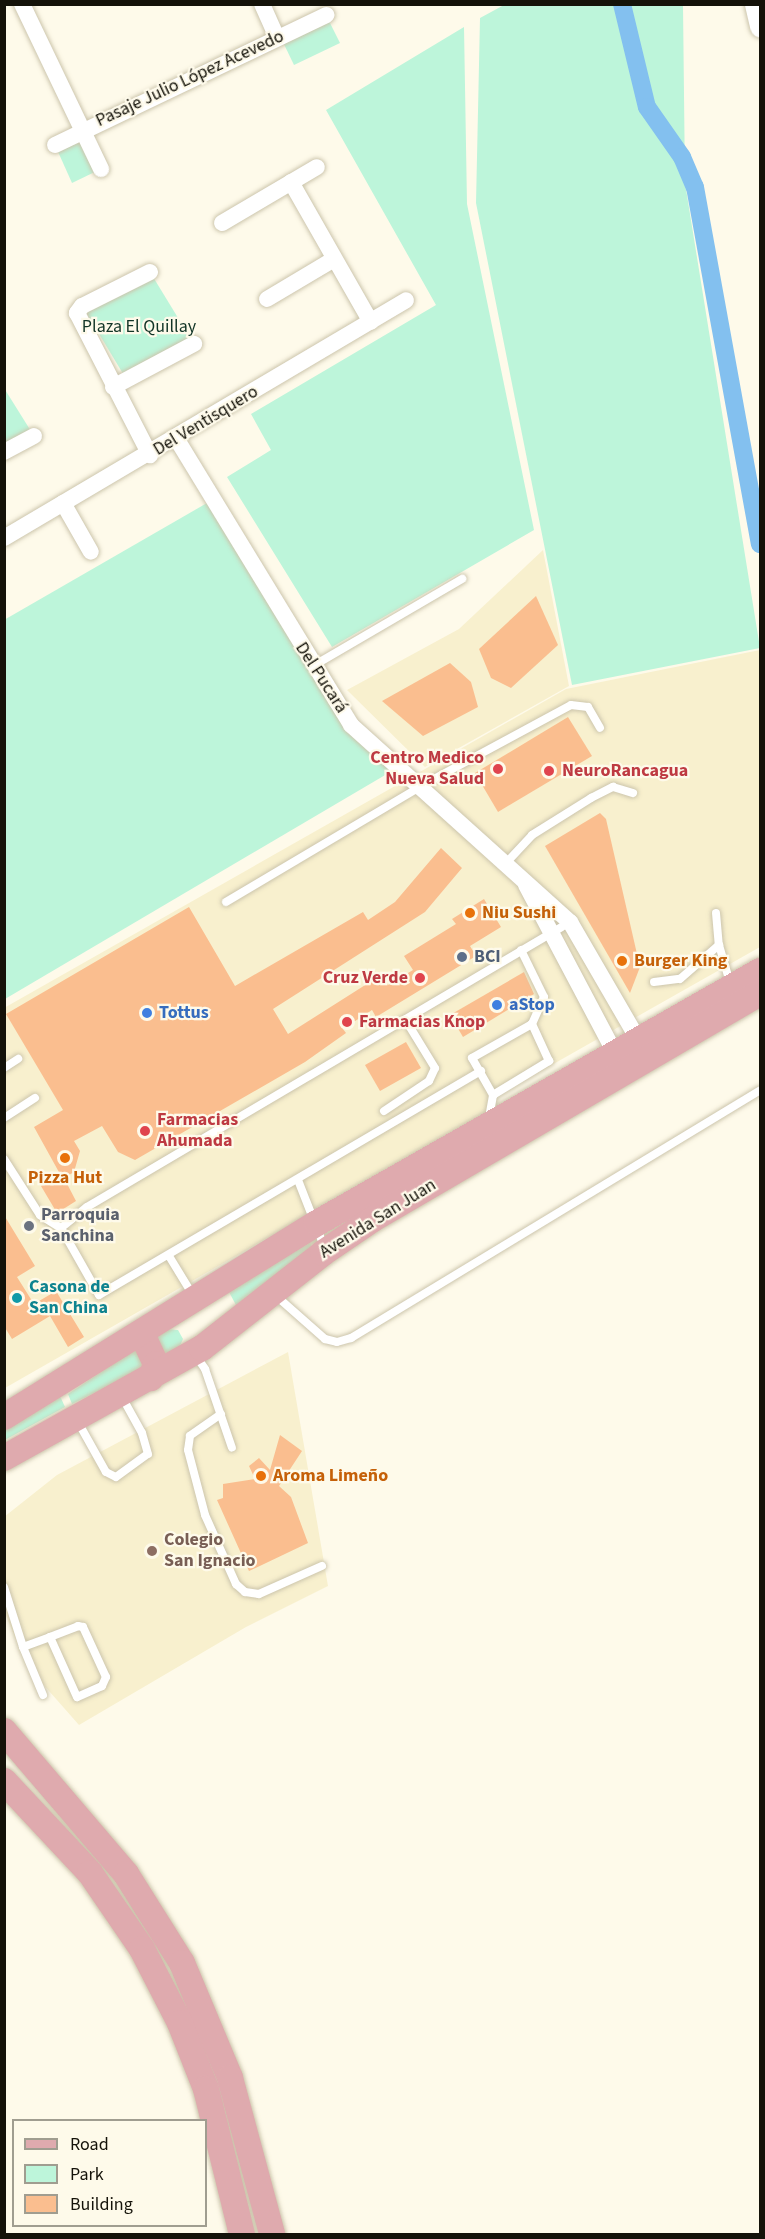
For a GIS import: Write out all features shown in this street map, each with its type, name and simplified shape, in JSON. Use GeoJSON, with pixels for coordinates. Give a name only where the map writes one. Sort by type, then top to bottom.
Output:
{"type":"FeatureCollection","features":[{"type":"Feature","properties":{"kind":"main road","name":"Avenida San Juan"},"geometry":{"type":"LineString","coordinates":[[4,1458],[194,1353],[323,1253],[760,971]]}},
{"type":"Feature","properties":{"kind":"main road","name":"Avenida San Juan"},"geometry":{"type":"LineString","coordinates":[[642,1048],[760,993]]}},
{"type":"Feature","properties":{"kind":"main road","name":"Avenida San Juan"},"geometry":{"type":"LineString","coordinates":[[4,1417],[142,1334],[317,1222],[486,1127],[564,1086],[619,1062]]}},
{"type":"Feature","properties":{"kind":"main road"},"geometry":{"type":"LineString","coordinates":[[142,1334],[156,1364],[151,1378]]}},
{"type":"Feature","properties":{"kind":"main road"},"geometry":{"type":"LineString","coordinates":[[4,1731],[126,1874],[182,1963],[230,2078],[272,2235]]}},
{"type":"Feature","properties":{"kind":"main road"},"geometry":{"type":"LineString","coordinates":[[4,1781],[90,1873],[142,1949],[180,2023],[206,2089],[242,2235]]}},
{"type":"Feature","properties":{"kind":"street"},"geometry":{"type":"LineString","coordinates":[[22,4],[101,169]]}},
{"type":"Feature","properties":{"kind":"street"},"geometry":{"type":"LineString","coordinates":[[262,4],[277,38]]}},
{"type":"Feature","properties":{"kind":"street"},"geometry":{"type":"LineString","coordinates":[[755,4],[760,26]]}},
{"type":"Feature","properties":{"kind":"street","name":"Pasaje Julio López Acevedo"},"geometry":{"type":"LineString","coordinates":[[55,145],[83,129],[326,15]]}},
{"type":"Feature","properties":{"kind":"street"},"geometry":{"type":"LineString","coordinates":[[222,223],[317,167]]}},
{"type":"Feature","properties":{"kind":"street"},"geometry":{"type":"LineString","coordinates":[[291,182],[371,322]]}},
{"type":"Feature","properties":{"kind":"street"},"geometry":{"type":"LineString","coordinates":[[267,299],[334,259]]}},
{"type":"Feature","properties":{"kind":"street"},"geometry":{"type":"LineString","coordinates":[[150,272],[82,306],[77,313],[113,387],[150,454]]}},
{"type":"Feature","properties":{"kind":"street","name":"Del Ventisquero"},"geometry":{"type":"LineString","coordinates":[[4,538],[150,454],[406,300]]}},
{"type":"Feature","properties":{"kind":"street"},"geometry":{"type":"LineString","coordinates":[[113,387],[194,344]]}},
{"type":"Feature","properties":{"kind":"street"},"geometry":{"type":"LineString","coordinates":[[4,452],[34,436]]}},
{"type":"Feature","properties":{"kind":"street","name":"Del Pucará"},"geometry":{"type":"LineString","coordinates":[[176,438],[312,667],[351,725],[507,862],[570,922],[642,1048]]}},
{"type":"Feature","properties":{"kind":"street"},"geometry":{"type":"LineString","coordinates":[[63,503],[91,552]]}},
{"type":"Feature","properties":{"kind":"street","name":"Del Pucará"},"geometry":{"type":"LineString","coordinates":[[520,874],[619,1062]]}},
{"type":"Feature","properties":{"kind":"lane"},"geometry":{"type":"LineString","coordinates":[[312,667],[462,579]]}},
{"type":"Feature","properties":{"kind":"lane"},"geometry":{"type":"LineString","coordinates":[[226,902],[421,786],[571,705],[588,707],[600,728]]}},
{"type":"Feature","properties":{"kind":"lane"},"geometry":{"type":"LineString","coordinates":[[507,862],[532,835],[591,798],[613,787],[633,793]]}},
{"type":"Feature","properties":{"kind":"lane"},"geometry":{"type":"LineString","coordinates":[[716,913],[719,945],[732,987]]}},
{"type":"Feature","properties":{"kind":"lane"},"geometry":{"type":"LineString","coordinates":[[61,1228],[87,1207],[570,922]]}},
{"type":"Feature","properties":{"kind":"lane"},"geometry":{"type":"LineString","coordinates":[[654,982],[680,979],[719,945]]}},
{"type":"Feature","properties":{"kind":"lane"},"geometry":{"type":"LineString","coordinates":[[486,1127],[493,1095],[472,1058],[532,1024],[544,997],[521,950]]}},
{"type":"Feature","properties":{"kind":"lane"},"geometry":{"type":"LineString","coordinates":[[384,1111],[429,1082],[435,1068],[405,1019]]}},
{"type":"Feature","properties":{"kind":"lane"},"geometry":{"type":"LineString","coordinates":[[532,1024],[549,1061],[564,1086]]}},
{"type":"Feature","properties":{"kind":"lane"},"geometry":{"type":"LineString","coordinates":[[4,1068],[18,1059]]}},
{"type":"Feature","properties":{"kind":"lane"},"geometry":{"type":"LineString","coordinates":[[493,1095],[549,1061]]}},
{"type":"Feature","properties":{"kind":"lane"},"geometry":{"type":"LineString","coordinates":[[4,1159],[40,1215],[61,1228],[99,1295],[481,1071]]}},
{"type":"Feature","properties":{"kind":"lane"},"geometry":{"type":"LineString","coordinates":[[272,1292],[325,1339],[337,1342],[351,1338],[760,1090]]}},
{"type":"Feature","properties":{"kind":"lane"},"geometry":{"type":"LineString","coordinates":[[4,1118],[35,1098]]}},
{"type":"Feature","properties":{"kind":"lane"},"geometry":{"type":"LineString","coordinates":[[298,1180],[317,1222],[323,1253]]}},
{"type":"Feature","properties":{"kind":"lane"},"geometry":{"type":"LineString","coordinates":[[169,1256],[195,1299]]}},
{"type":"Feature","properties":{"kind":"lane"},"geometry":{"type":"LineString","coordinates":[[194,1353],[205,1369],[232,1448]]}},
{"type":"Feature","properties":{"kind":"lane"},"geometry":{"type":"LineString","coordinates":[[76,1419],[106,1472],[116,1477],[145,1460],[149,1449],[119,1393]]}},
{"type":"Feature","properties":{"kind":"lane"},"geometry":{"type":"LineString","coordinates":[[221,1414],[190,1436],[188,1450],[205,1515],[236,1584],[245,1592],[259,1594],[322,1566]]}},
{"type":"Feature","properties":{"kind":"lane"},"geometry":{"type":"LineString","coordinates":[[4,1587],[23,1647],[43,1695]]}},
{"type":"Feature","properties":{"kind":"lane"},"geometry":{"type":"LineString","coordinates":[[23,1647],[50,1637],[83,1627],[106,1677],[102,1686],[77,1696],[50,1637]]}},
{"type":"Feature","properties":{"kind":"shaded area"},"geometry":{"type":"Polygon","coordinates":[[[543,550],[569,686],[425,767],[347,690],[459,629],[543,550]]]}},
{"type":"Feature","properties":{"kind":"shaded area"},"geometry":{"type":"Polygon","coordinates":[[[760,650],[760,947],[495,1097],[491,1110],[5,1388],[4,1008],[566,689],[760,650]]]}},
{"type":"Feature","properties":{"kind":"shaded area"},"geometry":{"type":"Polygon","coordinates":[[[288,1352],[328,1586],[246,1627],[79,1725],[27,1666],[5,1613],[4,1517],[57,1475],[288,1352]]]}},
{"type":"Feature","properties":{"kind":"green space"},"geometry":{"type":"Polygon","coordinates":[[[504,5],[683,5],[685,183],[760,648],[572,685],[476,203],[480,18],[504,5]]]}},
{"type":"Feature","properties":{"kind":"green space"},"geometry":{"type":"Polygon","coordinates":[[[326,15],[340,43],[294,65],[280,36],[326,15]]]}},
{"type":"Feature","properties":{"kind":"green space"},"geometry":{"type":"Polygon","coordinates":[[[464,27],[467,204],[534,530],[332,647],[227,477],[271,450],[251,414],[436,305],[326,110],[464,27]]]}},
{"type":"Feature","properties":{"kind":"green space"},"geometry":{"type":"Polygon","coordinates":[[[83,129],[101,169],[72,183],[55,145],[83,129]]]}},
{"type":"Feature","properties":{"kind":"green space","name":"Plaza El Quillay"},"geometry":{"type":"Polygon","coordinates":[[[150,272],[194,344],[128,382],[84,309],[150,272]]]}},
{"type":"Feature","properties":{"kind":"green space"},"geometry":{"type":"Polygon","coordinates":[[[4,388],[34,436],[4,453],[4,388]]]}},
{"type":"Feature","properties":{"kind":"green space"},"geometry":{"type":"Polygon","coordinates":[[[207,503],[392,771],[5,999],[4,620],[207,503]]]}},
{"type":"Feature","properties":{"kind":"green space"},"geometry":{"type":"Polygon","coordinates":[[[310,1243],[312,1248],[237,1307],[228,1290],[310,1243]]]}},
{"type":"Feature","properties":{"kind":"green space"},"geometry":{"type":"Polygon","coordinates":[[[166,1329],[178,1330],[183,1339],[177,1352],[72,1404],[68,1394],[166,1329]]]}},
{"type":"Feature","properties":{"kind":"green space"},"geometry":{"type":"Polygon","coordinates":[[[60,1396],[65,1407],[5,1440],[5,1428],[60,1396]]]}},
{"type":"Feature","properties":{"kind":"building"},"geometry":{"type":"Polygon","coordinates":[[[536,596],[558,645],[511,688],[491,678],[479,649],[536,596]]]}},
{"type":"Feature","properties":{"kind":"building"},"geometry":{"type":"Polygon","coordinates":[[[450,663],[471,682],[478,707],[423,736],[382,701],[450,663]]]}},
{"type":"Feature","properties":{"kind":"building"},"geometry":{"type":"Polygon","coordinates":[[[568,717],[592,756],[498,812],[475,773],[568,717]]]}},
{"type":"Feature","properties":{"kind":"building"},"geometry":{"type":"Polygon","coordinates":[[[600,813],[606,819],[640,967],[630,993],[545,846],[600,813]]]}},
{"type":"Feature","properties":{"kind":"building"},"geometry":{"type":"Polygon","coordinates":[[[441,848],[462,868],[425,912],[273,1009],[288,1034],[381,975],[388,985],[413,970],[404,956],[456,924],[452,919],[484,899],[501,927],[470,946],[476,956],[376,1017],[372,1010],[343,1029],[346,1033],[305,1062],[135,1160],[118,1152],[102,1126],[74,1141],[80,1151],[74,1172],[64,1178],[76,1201],[57,1213],[41,1186],[60,1174],[34,1127],[63,1110],[6,1014],[189,907],[235,986],[363,912],[368,920],[395,902],[441,848]]]}},
{"type":"Feature","properties":{"kind":"building"},"geometry":{"type":"Polygon","coordinates":[[[524,972],[534,994],[463,1037],[450,1015],[524,972]]]}},
{"type":"Feature","properties":{"kind":"building"},"geometry":{"type":"Polygon","coordinates":[[[406,1042],[421,1068],[380,1091],[365,1065],[406,1042]]]}},
{"type":"Feature","properties":{"kind":"building","name":"Casona de San China"},"geometry":{"type":"Polygon","coordinates":[[[4,1215],[35,1266],[17,1277],[34,1304],[56,1291],[84,1337],[68,1347],[50,1316],[12,1339],[4,1326],[4,1215]]]}},
{"type":"Feature","properties":{"kind":"building"},"geometry":{"type":"Polygon","coordinates":[[[280,1435],[302,1451],[279,1486],[291,1497],[308,1543],[249,1571],[217,1500],[223,1498],[223,1484],[255,1479],[249,1466],[259,1458],[270,1470],[280,1435]]]}},
{"type":"Feature","properties":{"kind":"waterway"},"geometry":{"type":"LineString","coordinates":[[622,4],[647,107],[682,157],[695,187],[760,544]]}},
{"type":"Feature","properties":{"kind":"place","name":"Centro Medico Nueva Salud"},"geometry":{"type":"Point","coordinates":[498,769]}},
{"type":"Feature","properties":{"kind":"place","name":"NeuroRancagua"},"geometry":{"type":"Point","coordinates":[549,771]}},
{"type":"Feature","properties":{"kind":"place","name":"Niu Sushi"},"geometry":{"type":"Point","coordinates":[470,913]}},
{"type":"Feature","properties":{"kind":"place","name":"BCI"},"geometry":{"type":"Point","coordinates":[462,957]}},
{"type":"Feature","properties":{"kind":"place","name":"Burger King"},"geometry":{"type":"Point","coordinates":[622,961]}},
{"type":"Feature","properties":{"kind":"place","name":"Cruz Verde"},"geometry":{"type":"Point","coordinates":[420,978]}},
{"type":"Feature","properties":{"kind":"place","name":"aStop"},"geometry":{"type":"Point","coordinates":[497,1005]}},
{"type":"Feature","properties":{"kind":"place","name":"Tottus"},"geometry":{"type":"Point","coordinates":[147,1013]}},
{"type":"Feature","properties":{"kind":"place","name":"Farmacias Knop"},"geometry":{"type":"Point","coordinates":[347,1022]}},
{"type":"Feature","properties":{"kind":"place","name":"Farmacias Ahumada"},"geometry":{"type":"Point","coordinates":[145,1131]}},
{"type":"Feature","properties":{"kind":"place","name":"Pizza Hut"},"geometry":{"type":"Point","coordinates":[65,1158]}},
{"type":"Feature","properties":{"kind":"place","name":"Parroquia Sanchina"},"geometry":{"type":"Point","coordinates":[29,1226]}},
{"type":"Feature","properties":{"kind":"place","name":"Casona de San China"},"geometry":{"type":"Point","coordinates":[17,1298]}},
{"type":"Feature","properties":{"kind":"place","name":"Aroma Limeño"},"geometry":{"type":"Point","coordinates":[261,1476]}},
{"type":"Feature","properties":{"kind":"place","name":"Colegio San Ignacio"},"geometry":{"type":"Point","coordinates":[152,1551]}}]}
